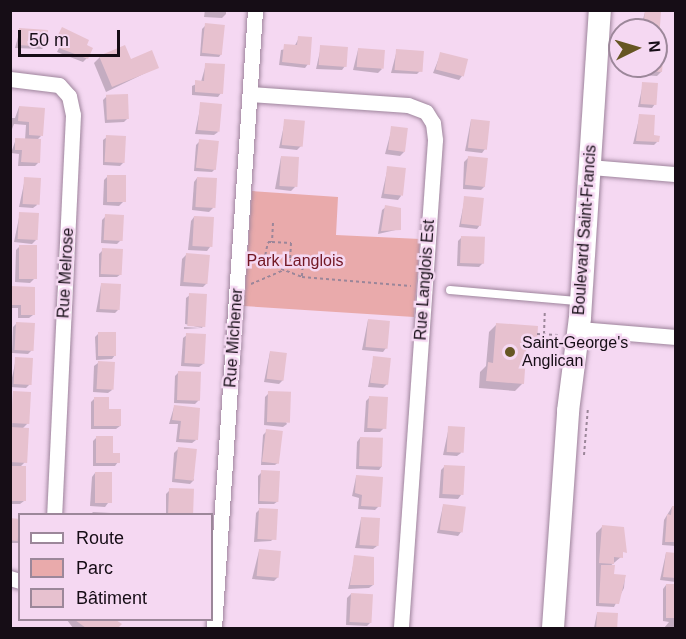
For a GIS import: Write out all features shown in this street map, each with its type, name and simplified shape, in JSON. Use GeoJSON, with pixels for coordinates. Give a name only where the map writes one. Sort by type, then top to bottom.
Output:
{"type":"FeatureCollection","features":[{"type":"Feature","properties":{"kind":"street","name":"Rue Michener"},"geometry":{"type":"LineString","coordinates":[[214,628],[255,10]]}},
{"type":"Feature","properties":{"kind":"street","name":"Boulevard Saint-Francis"},"geometry":{"type":"LineString","coordinates":[[553,628],[568,411],[570,332],[581,301],[600,10]]}},
{"type":"Feature","properties":{"kind":"street","name":"Rue Melrose"},"geometry":{"type":"LineString","coordinates":[[10,79],[59,85],[69,96],[73,115],[54,513]]}},
{"type":"Feature","properties":{"kind":"street","name":"Rue Langlois Est"},"geometry":{"type":"LineString","coordinates":[[250,93],[408,105],[426,112],[433,123],[435,140],[400,628]]}},
{"type":"Feature","properties":{"kind":"street"},"geometry":{"type":"LineString","coordinates":[[590,167],[675,174]]}},
{"type":"Feature","properties":{"kind":"street"},"geometry":{"type":"LineString","coordinates":[[570,332],[675,337]]}},
{"type":"Feature","properties":{"kind":"lane"},"geometry":{"type":"LineString","coordinates":[[450,290],[581,301]]}},
{"type":"Feature","properties":{"kind":"path"},"geometry":{"type":"LineString","coordinates":[[272,242],[273,223]]}},
{"type":"Feature","properties":{"kind":"path"},"geometry":{"type":"LineString","coordinates":[[263,262],[267,259],[268,242],[291,243],[290,260],[303,261],[302,277]]}},
{"type":"Feature","properties":{"kind":"path"},"geometry":{"type":"LineString","coordinates":[[248,257],[302,277],[416,286]]}},
{"type":"Feature","properties":{"kind":"path"},"geometry":{"type":"LineString","coordinates":[[246,286],[284,270]]}},
{"type":"Feature","properties":{"kind":"path"},"geometry":{"type":"LineString","coordinates":[[544,334],[546,298]]}},
{"type":"Feature","properties":{"kind":"path"},"geometry":{"type":"LineString","coordinates":[[537,334],[570,332]]}},
{"type":"Feature","properties":{"kind":"green space","name":"Park Langlois"},"geometry":{"type":"Polygon","coordinates":[[[252,191],[338,197],[336,235],[420,239],[414,317],[244,306],[252,191]]]}},
{"type":"Feature","properties":{"kind":"building"},"geometry":{"type":"Polygon","coordinates":[[[645,10],[661,12],[661,18],[644,18],[645,10]]]}},
{"type":"Feature","properties":{"kind":"building"},"geometry":{"type":"Polygon","coordinates":[[[205,23],[225,25],[222,55],[202,53],[205,23]]]}},
{"type":"Feature","properties":{"kind":"building"},"geometry":{"type":"Polygon","coordinates":[[[62,27],[89,40],[87,45],[93,48],[88,59],[59,48],[64,38],[58,35],[62,27]]]}},
{"type":"Feature","properties":{"kind":"building"},"geometry":{"type":"Polygon","coordinates":[[[19,28],[48,30],[47,47],[18,45],[19,28]]]}},
{"type":"Feature","properties":{"kind":"building"},"geometry":{"type":"Polygon","coordinates":[[[298,36],[312,37],[310,65],[282,62],[284,44],[297,45],[298,36]]]}},
{"type":"Feature","properties":{"kind":"building"},"geometry":{"type":"Polygon","coordinates":[[[125,45],[131,59],[152,50],[159,68],[112,87],[99,56],[125,45]]]}},
{"type":"Feature","properties":{"kind":"building"},"geometry":{"type":"Polygon","coordinates":[[[320,45],[348,47],[347,67],[319,65],[320,45]]]}},
{"type":"Feature","properties":{"kind":"building"},"geometry":{"type":"Polygon","coordinates":[[[358,48],[385,50],[384,69],[357,67],[358,48]]]}},
{"type":"Feature","properties":{"kind":"building"},"geometry":{"type":"Polygon","coordinates":[[[396,49],[424,51],[422,72],[395,70],[396,49]]]}},
{"type":"Feature","properties":{"kind":"building"},"geometry":{"type":"Polygon","coordinates":[[[440,52],[468,59],[464,76],[436,69],[440,52]]]}},
{"type":"Feature","properties":{"kind":"building"},"geometry":{"type":"Polygon","coordinates":[[[205,63],[225,64],[223,94],[195,92],[195,80],[204,81],[205,63]]]}},
{"type":"Feature","properties":{"kind":"building"},"geometry":{"type":"Polygon","coordinates":[[[642,82],[658,83],[656,105],[640,104],[642,82]]]}},
{"type":"Feature","properties":{"kind":"building"},"geometry":{"type":"Polygon","coordinates":[[[128,94],[129,119],[107,120],[106,95],[128,94]]]}},
{"type":"Feature","properties":{"kind":"building"},"geometry":{"type":"Polygon","coordinates":[[[200,102],[222,104],[219,132],[198,130],[200,102]]]}},
{"type":"Feature","properties":{"kind":"building"},"geometry":{"type":"Polygon","coordinates":[[[19,106],[45,108],[43,136],[29,135],[29,122],[18,121],[19,106]]]}},
{"type":"Feature","properties":{"kind":"building"},"geometry":{"type":"Polygon","coordinates":[[[639,114],[655,115],[654,135],[660,136],[659,142],[636,141],[639,114]]]}},
{"type":"Feature","properties":{"kind":"building"},"geometry":{"type":"Polygon","coordinates":[[[284,119],[305,121],[303,147],[282,145],[284,119]]]}},
{"type":"Feature","properties":{"kind":"building"},"geometry":{"type":"Polygon","coordinates":[[[471,119],[490,121],[487,150],[468,148],[471,119]]]}},
{"type":"Feature","properties":{"kind":"building"},"geometry":{"type":"Polygon","coordinates":[[[391,126],[408,128],[405,152],[388,150],[391,126]]]}},
{"type":"Feature","properties":{"kind":"building"},"geometry":{"type":"Polygon","coordinates":[[[106,135],[126,136],[125,163],[105,162],[106,135]]]}},
{"type":"Feature","properties":{"kind":"building"},"geometry":{"type":"Polygon","coordinates":[[[15,138],[41,139],[40,163],[21,162],[22,150],[15,150],[15,138]]]}},
{"type":"Feature","properties":{"kind":"building"},"geometry":{"type":"Polygon","coordinates":[[[199,139],[219,141],[216,170],[196,168],[199,139]]]}},
{"type":"Feature","properties":{"kind":"building"},"geometry":{"type":"Polygon","coordinates":[[[281,156],[299,157],[297,187],[279,186],[281,156]]]}},
{"type":"Feature","properties":{"kind":"building"},"geometry":{"type":"Polygon","coordinates":[[[468,156],[488,158],[485,187],[465,185],[468,156]]]}},
{"type":"Feature","properties":{"kind":"building"},"geometry":{"type":"Polygon","coordinates":[[[387,166],[406,168],[403,196],[384,194],[387,166]]]}},
{"type":"Feature","properties":{"kind":"building"},"geometry":{"type":"Polygon","coordinates":[[[107,175],[126,175],[126,202],[107,202],[107,175]]]}},
{"type":"Feature","properties":{"kind":"building"},"geometry":{"type":"Polygon","coordinates":[[[24,177],[41,178],[40,205],[23,204],[24,177]]]}},
{"type":"Feature","properties":{"kind":"building"},"geometry":{"type":"Polygon","coordinates":[[[197,177],[217,178],[215,208],[195,207],[197,177]]]}},
{"type":"Feature","properties":{"kind":"building"},"geometry":{"type":"Polygon","coordinates":[[[464,196],[484,198],[481,226],[461,224],[464,196]]]}},
{"type":"Feature","properties":{"kind":"building"},"geometry":{"type":"Polygon","coordinates":[[[385,205],[401,208],[401,230],[381,231],[385,205]]]}},
{"type":"Feature","properties":{"kind":"building"},"geometry":{"type":"Polygon","coordinates":[[[19,212],[39,213],[38,240],[18,239],[19,212]]]}},
{"type":"Feature","properties":{"kind":"building"},"geometry":{"type":"Polygon","coordinates":[[[105,214],[124,215],[123,241],[104,240],[105,214]]]}},
{"type":"Feature","properties":{"kind":"building"},"geometry":{"type":"Polygon","coordinates":[[[194,216],[214,217],[212,247],[192,246],[194,216]]]}},
{"type":"Feature","properties":{"kind":"building"},"geometry":{"type":"Polygon","coordinates":[[[461,236],[485,237],[484,264],[460,263],[461,236]]]}},
{"type":"Feature","properties":{"kind":"building"},"geometry":{"type":"Polygon","coordinates":[[[19,245],[37,245],[37,279],[19,279],[19,245]]]}},
{"type":"Feature","properties":{"kind":"building"},"geometry":{"type":"Polygon","coordinates":[[[102,248],[123,249],[122,275],[101,274],[102,248]]]}},
{"type":"Feature","properties":{"kind":"building"},"geometry":{"type":"Polygon","coordinates":[[[186,253],[210,255],[207,284],[183,282],[186,253]]]}},
{"type":"Feature","properties":{"kind":"building"},"geometry":{"type":"Polygon","coordinates":[[[101,283],[121,284],[120,310],[100,309],[101,283]]]}},
{"type":"Feature","properties":{"kind":"building"},"geometry":{"type":"Polygon","coordinates":[[[10,286],[35,287],[35,315],[21,315],[21,305],[10,305],[10,286]]]}},
{"type":"Feature","properties":{"kind":"building"},"geometry":{"type":"Polygon","coordinates":[[[189,293],[207,294],[205,327],[187,326],[189,293]]]}},
{"type":"Feature","properties":{"kind":"building"},"geometry":{"type":"Polygon","coordinates":[[[368,319],[390,321],[387,349],[366,347],[368,319]]]}},
{"type":"Feature","properties":{"kind":"building"},"geometry":{"type":"Polygon","coordinates":[[[16,322],[35,323],[34,351],[15,350],[16,322]]]}},
{"type":"Feature","properties":{"kind":"building","name":"Saint-George's Anglican"},"geometry":{"type":"Polygon","coordinates":[[[496,323],[538,326],[537,342],[527,341],[524,384],[486,381],[488,362],[493,363],[496,323]]]}},
{"type":"Feature","properties":{"kind":"building"},"geometry":{"type":"Polygon","coordinates":[[[98,332],[116,332],[116,356],[98,356],[98,332]]]}},
{"type":"Feature","properties":{"kind":"building"},"geometry":{"type":"Polygon","coordinates":[[[186,333],[206,334],[204,364],[184,363],[186,333]]]}},
{"type":"Feature","properties":{"kind":"building"},"geometry":{"type":"Polygon","coordinates":[[[270,351],[287,353],[283,381],[267,379],[270,351]]]}},
{"type":"Feature","properties":{"kind":"building"},"geometry":{"type":"Polygon","coordinates":[[[373,356],[391,358],[388,385],[370,383],[373,356]]]}},
{"type":"Feature","properties":{"kind":"building"},"geometry":{"type":"Polygon","coordinates":[[[15,357],[33,358],[32,385],[14,384],[15,357]]]}},
{"type":"Feature","properties":{"kind":"building"},"geometry":{"type":"Polygon","coordinates":[[[98,361],[115,362],[114,390],[97,389],[98,361]]]}},
{"type":"Feature","properties":{"kind":"building"},"geometry":{"type":"Polygon","coordinates":[[[178,371],[201,372],[200,401],[177,400],[178,371]]]}},
{"type":"Feature","properties":{"kind":"building"},"geometry":{"type":"Polygon","coordinates":[[[13,391],[31,392],[29,424],[11,423],[13,391]]]}},
{"type":"Feature","properties":{"kind":"building"},"geometry":{"type":"Polygon","coordinates":[[[268,391],[291,392],[290,423],[267,422],[268,391]]]}},
{"type":"Feature","properties":{"kind":"building"},"geometry":{"type":"Polygon","coordinates":[[[369,396],[388,397],[386,429],[367,428],[369,396]]]}},
{"type":"Feature","properties":{"kind":"building"},"geometry":{"type":"Polygon","coordinates":[[[94,397],[109,397],[109,409],[121,409],[121,426],[94,426],[94,397]]]}},
{"type":"Feature","properties":{"kind":"building"},"geometry":{"type":"Polygon","coordinates":[[[174,405],[200,408],[198,440],[179,439],[181,421],[172,420],[174,405]]]}},
{"type":"Feature","properties":{"kind":"building"},"geometry":{"type":"Polygon","coordinates":[[[448,426],[465,427],[464,453],[447,452],[448,426]]]}},
{"type":"Feature","properties":{"kind":"building"},"geometry":{"type":"Polygon","coordinates":[[[11,427],[29,428],[27,463],[10,462],[11,427]]]}},
{"type":"Feature","properties":{"kind":"building"},"geometry":{"type":"Polygon","coordinates":[[[266,429],[283,431],[279,464],[262,462],[266,429]]]}},
{"type":"Feature","properties":{"kind":"building"},"geometry":{"type":"Polygon","coordinates":[[[96,436],[113,436],[113,453],[120,453],[120,463],[96,463],[96,436]]]}},
{"type":"Feature","properties":{"kind":"building"},"geometry":{"type":"Polygon","coordinates":[[[360,437],[383,438],[382,467],[359,466],[360,437]]]}},
{"type":"Feature","properties":{"kind":"building"},"geometry":{"type":"Polygon","coordinates":[[[178,447],[197,449],[194,481],[175,479],[178,447]]]}},
{"type":"Feature","properties":{"kind":"building"},"geometry":{"type":"Polygon","coordinates":[[[444,465],[465,466],[463,495],[442,494],[444,465]]]}},
{"type":"Feature","properties":{"kind":"building"},"geometry":{"type":"Polygon","coordinates":[[[10,466],[26,466],[26,501],[10,501],[10,466]]]}},
{"type":"Feature","properties":{"kind":"building"},"geometry":{"type":"Polygon","coordinates":[[[261,470],[280,471],[278,502],[259,501],[261,470]]]}},
{"type":"Feature","properties":{"kind":"building"},"geometry":{"type":"Polygon","coordinates":[[[95,472],[112,472],[112,503],[95,503],[95,472]]]}},
{"type":"Feature","properties":{"kind":"building"},"geometry":{"type":"Polygon","coordinates":[[[356,475],[383,477],[381,507],[361,506],[362,495],[355,493],[356,475]]]}},
{"type":"Feature","properties":{"kind":"building"},"geometry":{"type":"Polygon","coordinates":[[[169,488],[194,489],[193,513],[168,513],[169,488]]]}},
{"type":"Feature","properties":{"kind":"building"},"geometry":{"type":"Polygon","coordinates":[[[443,504],[466,507],[463,533],[440,530],[443,504]]]}},
{"type":"Feature","properties":{"kind":"building"},"geometry":{"type":"Polygon","coordinates":[[[672,506],[676,506],[676,542],[665,542],[667,514],[671,515],[672,506]]]}},
{"type":"Feature","properties":{"kind":"building"},"geometry":{"type":"Polygon","coordinates":[[[259,508],[278,509],[276,540],[257,539],[259,508]]]}},
{"type":"Feature","properties":{"kind":"building"},"geometry":{"type":"Polygon","coordinates":[[[361,517],[380,518],[379,546],[360,545],[361,517]]]}},
{"type":"Feature","properties":{"kind":"building"},"geometry":{"type":"Polygon","coordinates":[[[10,518],[18,519],[18,541],[10,540],[10,518]]]}},
{"type":"Feature","properties":{"kind":"building"},"geometry":{"type":"Polygon","coordinates":[[[602,525],[624,527],[627,553],[623,552],[623,558],[614,557],[614,564],[599,563],[602,525]]]}},
{"type":"Feature","properties":{"kind":"building"},"geometry":{"type":"Polygon","coordinates":[[[259,549],[281,551],[279,578],[257,576],[259,549]]]}},
{"type":"Feature","properties":{"kind":"building"},"geometry":{"type":"Polygon","coordinates":[[[666,552],[676,553],[676,578],[663,577],[666,552]]]}},
{"type":"Feature","properties":{"kind":"building"},"geometry":{"type":"Polygon","coordinates":[[[354,555],[374,557],[374,585],[350,585],[354,555]]]}},
{"type":"Feature","properties":{"kind":"building"},"geometry":{"type":"Polygon","coordinates":[[[601,565],[615,565],[614,574],[626,575],[619,604],[599,603],[601,565]]]}},
{"type":"Feature","properties":{"kind":"building"},"geometry":{"type":"Polygon","coordinates":[[[666,584],[676,584],[676,618],[666,618],[666,584]]]}},
{"type":"Feature","properties":{"kind":"building"},"geometry":{"type":"Polygon","coordinates":[[[351,593],[373,594],[371,623],[349,622],[351,593]]]}},
{"type":"Feature","properties":{"kind":"building"},"geometry":{"type":"Polygon","coordinates":[[[597,612],[618,613],[617,628],[596,628],[597,612]]]}},
{"type":"Feature","properties":{"kind":"building"},"geometry":{"type":"Polygon","coordinates":[[[76,621],[118,621],[122,624],[118,628],[86,628],[76,621]]]}},
{"type":"Feature","properties":{"kind":"place","name":"Saint-George's Anglican"},"geometry":{"type":"Point","coordinates":[510,352]}}]}
